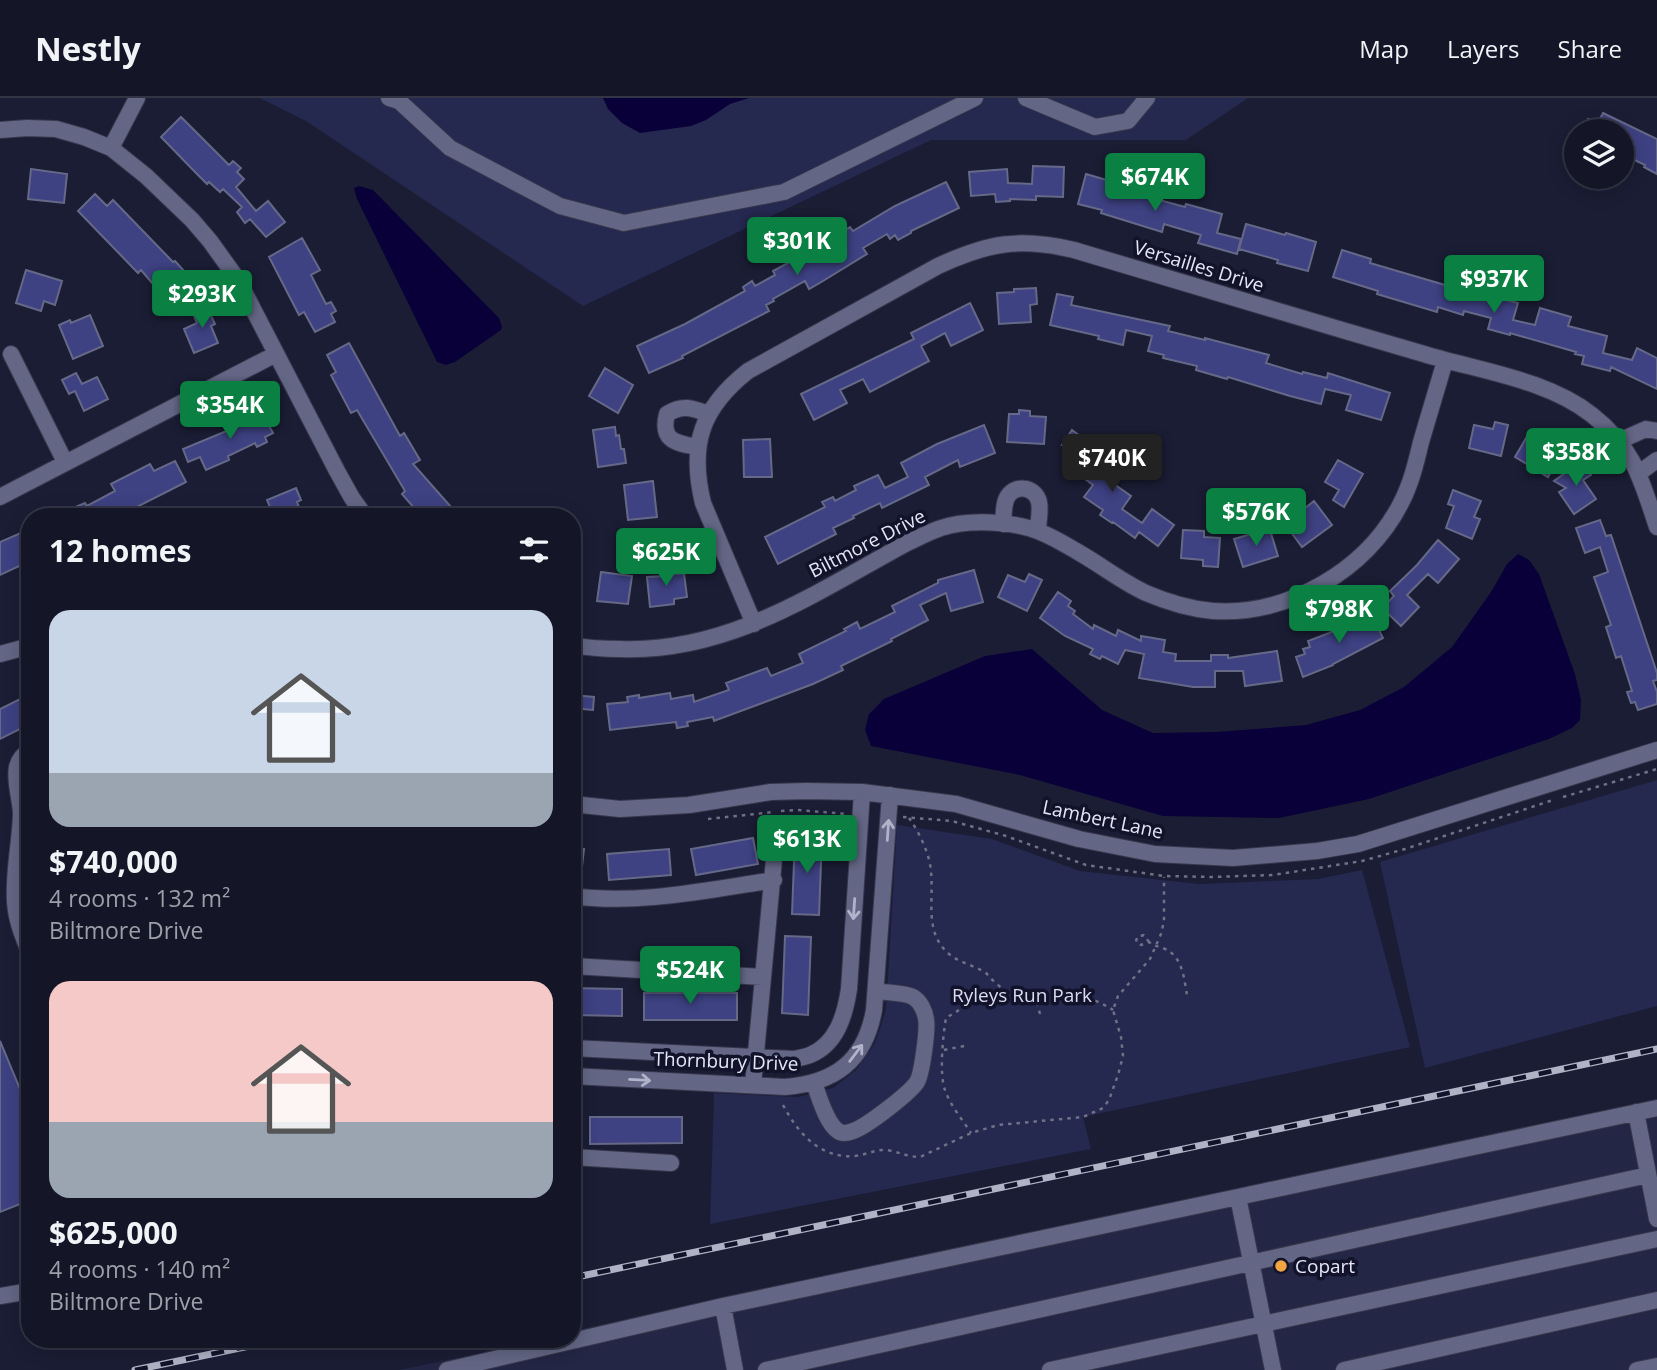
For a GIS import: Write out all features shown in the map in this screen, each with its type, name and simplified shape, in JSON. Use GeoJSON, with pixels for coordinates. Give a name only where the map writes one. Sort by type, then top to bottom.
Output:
{"type":"FeatureCollection","features":[{"type":"Feature","properties":{"kind":"street"},"geometry":{"type":"LineString","coordinates":[[111,148],[137,98]]}},
{"type":"Feature","properties":{"kind":"street"},"geometry":{"type":"LineString","coordinates":[[389,98],[399,101],[450,148],[560,206],[624,223],[784,192],[975,98]]}},
{"type":"Feature","properties":{"kind":"street"},"geometry":{"type":"LineString","coordinates":[[1026,98],[1095,127],[1128,121],[1147,98]]}},
{"type":"Feature","properties":{"kind":"street"},"geometry":{"type":"LineString","coordinates":[[0,130],[56,129],[84,136],[111,148],[146,176],[192,220],[237,280],[337,471],[360,508]]}},
{"type":"Feature","properties":{"kind":"street","name":"Versailles Drive"},"geometry":{"type":"LineString","coordinates":[[754,624],[702,503],[698,482],[697,447],[708,414],[719,397],[748,371],[938,267],[983,248],[1005,243],[1052,245],[1074,250],[1445,361],[1531,383],[1556,393],[1591,414],[1631,456],[1657,527]]}},
{"type":"Feature","properties":{"kind":"street"},"geometry":{"type":"LineString","coordinates":[[11,354],[65,462]]}},
{"type":"Feature","properties":{"kind":"street"},"geometry":{"type":"LineString","coordinates":[[0,497],[276,354]]}},
{"type":"Feature","properties":{"kind":"street","name":"Biltmore Drive"},"geometry":{"type":"LineString","coordinates":[[581,646],[636,650],[698,642],[754,624],[781,612],[906,543],[934,531],[983,522],[1038,531],[1079,552],[1144,592],[1187,607],[1213,611],[1240,610],[1264,607],[1293,598],[1344,570],[1366,551],[1401,503],[1412,477],[1445,361]]}},
{"type":"Feature","properties":{"kind":"street"},"geometry":{"type":"LineString","coordinates":[[697,447],[676,443],[669,438],[665,432],[667,414],[680,407],[690,407],[708,414]]}},
{"type":"Feature","properties":{"kind":"street"},"geometry":{"type":"LineString","coordinates":[[1619,441],[1646,429],[1657,431]]}},
{"type":"Feature","properties":{"kind":"street"},"geometry":{"type":"LineString","coordinates":[[1639,473],[1657,460]]}},
{"type":"Feature","properties":{"kind":"street"},"geometry":{"type":"LineString","coordinates":[[1003,524],[1008,496],[1014,490],[1030,489],[1039,500],[1038,531]]}},
{"type":"Feature","properties":{"kind":"street"},"geometry":{"type":"LineString","coordinates":[[0,654],[21,648]]}},
{"type":"Feature","properties":{"kind":"street"},"geometry":{"type":"LineString","coordinates":[[0,668],[21,651]]}},
{"type":"Feature","properties":{"kind":"street","name":"Lambert Lane"},"geometry":{"type":"LineString","coordinates":[[581,805],[620,809],[688,805],[771,792],[862,792],[956,804],[1112,846],[1179,856],[1246,858],[1357,844],[1657,750]]}},
{"type":"Feature","properties":{"kind":"street"},"geometry":{"type":"LineString","coordinates":[[21,758],[17,775],[21,823],[15,889],[16,916],[21,930]]}},
{"type":"Feature","properties":{"kind":"street","name":"Thornbury Drive"},"geometry":{"type":"LineString","coordinates":[[581,1048],[794,1059],[811,1055],[825,1046],[837,1032],[845,1014],[849,989],[862,792]]}},
{"type":"Feature","properties":{"kind":"street","name":"Thornbury Drive"},"geometry":{"type":"LineString","coordinates":[[581,1076],[785,1087],[814,1083],[836,1072],[857,1056],[871,1027],[876,991],[890,795]]}},
{"type":"Feature","properties":{"kind":"street"},"geometry":{"type":"LineString","coordinates":[[753,1085],[777,827]]}},
{"type":"Feature","properties":{"kind":"street"},"geometry":{"type":"LineString","coordinates":[[581,897],[664,896],[774,880]]}},
{"type":"Feature","properties":{"kind":"street"},"geometry":{"type":"LineString","coordinates":[[581,966],[763,976]]}},
{"type":"Feature","properties":{"kind":"street"},"geometry":{"type":"LineString","coordinates":[[814,1083],[828,1119],[843,1133],[862,1127],[911,1089],[918,1080],[922,1069],[926,1018],[919,1001],[910,995],[876,991]]}},
{"type":"Feature","properties":{"kind":"street"},"geometry":{"type":"LineString","coordinates":[[581,1339],[723,1306],[1657,1108]]}},
{"type":"Feature","properties":{"kind":"street"},"geometry":{"type":"LineString","coordinates":[[1636,1112],[1650,1147],[1648,1175],[1657,1219]]}},
{"type":"Feature","properties":{"kind":"street"},"geometry":{"type":"LineString","coordinates":[[581,1158],[671,1163]]}},
{"type":"Feature","properties":{"kind":"street"},"geometry":{"type":"LineString","coordinates":[[766,1370],[1648,1175]]}},
{"type":"Feature","properties":{"kind":"street"},"geometry":{"type":"LineString","coordinates":[[1238,1197],[1273,1370]]}},
{"type":"Feature","properties":{"kind":"street"},"geometry":{"type":"LineString","coordinates":[[1050,1370],[1657,1238]]}},
{"type":"Feature","properties":{"kind":"street"},"geometry":{"type":"LineString","coordinates":[[0,1296],[21,1292]]}},
{"type":"Feature","properties":{"kind":"street"},"geometry":{"type":"LineString","coordinates":[[1344,1370],[1657,1300]]}},
{"type":"Feature","properties":{"kind":"street"},"geometry":{"type":"LineString","coordinates":[[723,1306],[735,1370]]}},
{"type":"Feature","properties":{"kind":"street"},"geometry":{"type":"LineString","coordinates":[[447,1370],[542,1348]]}},
{"type":"Feature","properties":{"kind":"street"},"geometry":{"type":"LineString","coordinates":[[1637,1370],[1657,1366]]}},
{"type":"Feature","properties":{"kind":"path"},"geometry":{"type":"LineString","coordinates":[[783,1105],[793,1124],[808,1140],[838,1156],[858,1156],[871,1151],[887,1150],[920,1157],[971,1133],[998,1125],[1083,1117],[1103,1108],[1109,1100],[1123,1056],[1121,1037],[1112,1010],[1100,1002],[1080,995],[1051,993],[1036,999],[1021,998],[999,986],[988,975],[947,952],[937,939],[932,923],[931,870],[927,852],[909,818]]}},
{"type":"Feature","properties":{"kind":"path"},"geometry":{"type":"LineString","coordinates":[[1112,1010],[1118,996],[1150,959],[1155,947],[1164,921],[1164,876]]}},
{"type":"Feature","properties":{"kind":"path"},"geometry":{"type":"LineString","coordinates":[[1149,942],[1155,947],[1167,950],[1177,959],[1182,969],[1187,995]]}},
{"type":"Feature","properties":{"kind":"path"},"geometry":{"type":"LineString","coordinates":[[1036,999],[1040,1014]]}},
{"type":"Feature","properties":{"kind":"path"},"geometry":{"type":"LineString","coordinates":[[960,1010],[946,1018],[942,1072],[944,1088],[951,1104],[971,1133]]}},
{"type":"Feature","properties":{"kind":"path"},"geometry":{"type":"LineString","coordinates":[[944,1050],[969,1045]]}},
{"type":"Feature","properties":{"kind":"shaded area"},"geometry":{"type":"Polygon","coordinates":[[[603,98],[749,98],[730,104],[706,120],[691,126],[640,133],[622,123],[608,109],[603,98]]]}},
{"type":"Feature","properties":{"kind":"shaded area"},"geometry":{"type":"Polygon","coordinates":[[[359,186],[373,190],[499,318],[501,330],[455,362],[446,365],[437,362],[357,199],[354,188],[359,186]]]}},
{"type":"Feature","properties":{"kind":"shaded area"},"geometry":{"type":"Polygon","coordinates":[[[1518,554],[1529,560],[1539,574],[1575,674],[1581,700],[1580,720],[1572,728],[1549,739],[1369,799],[1279,818],[1163,816],[1020,775],[871,746],[865,730],[869,714],[884,699],[985,656],[1032,649],[1102,710],[1153,733],[1216,732],[1306,725],[1360,710],[1404,687],[1452,647],[1491,592],[1507,564],[1518,554]]]}},
{"type":"Feature","properties":{"kind":"shaded area","name":"Copart"},"geometry":{"type":"Polygon","coordinates":[[[1657,1108],[1657,1370],[399,1370],[507,1348],[581,1348],[581,1333],[1657,1108]]]}},
{"type":"Feature","properties":{"kind":"green space"},"geometry":{"type":"Polygon","coordinates":[[[260,98],[1248,98],[1186,140],[931,140],[583,306],[306,121],[260,98]]]}},
{"type":"Feature","properties":{"kind":"green space"},"geometry":{"type":"Polygon","coordinates":[[[1657,780],[1657,1006],[1425,1068],[1380,862],[1657,780]]]}},
{"type":"Feature","properties":{"kind":"green space","name":"Ryleys Run Park"},"geometry":{"type":"Polygon","coordinates":[[[897,825],[992,839],[1080,871],[1199,884],[1318,879],[1362,870],[1410,1047],[1083,1117],[1091,1149],[710,1224],[714,1093],[798,1097],[833,1088],[857,1069],[875,1043],[886,1010],[897,825]]]}},
{"type":"Feature","properties":{"kind":"building"},"geometry":{"type":"Polygon","coordinates":[[[1603,113],[1615,119],[1600,119],[1603,113]]]}},
{"type":"Feature","properties":{"kind":"building"},"geometry":{"type":"Polygon","coordinates":[[[181,117],[229,165],[233,161],[241,168],[237,172],[244,179],[236,187],[256,211],[268,201],[285,222],[266,237],[250,219],[245,223],[237,212],[242,207],[223,189],[220,192],[209,182],[207,184],[161,137],[181,117]]]}},
{"type":"Feature","properties":{"kind":"building"},"geometry":{"type":"Polygon","coordinates":[[[1634,128],[1657,139],[1657,174],[1644,167],[1645,165],[1634,160],[1634,128]]]}},
{"type":"Feature","properties":{"kind":"building"},"geometry":{"type":"Polygon","coordinates":[[[1033,166],[1064,167],[1063,197],[1036,196],[1036,200],[1010,199],[996,202],[995,194],[971,196],[969,172],[1007,169],[1008,183],[1032,184],[1033,166]]]}},
{"type":"Feature","properties":{"kind":"building"},"geometry":{"type":"Polygon","coordinates":[[[31,169],[67,174],[64,203],[28,199],[31,169]]]}},
{"type":"Feature","properties":{"kind":"building"},"geometry":{"type":"Polygon","coordinates":[[[1086,174],[1117,183],[1116,188],[1222,214],[1217,233],[1241,239],[1237,254],[1198,243],[1201,235],[1164,224],[1162,232],[1078,204],[1086,174]]]}},
{"type":"Feature","properties":{"kind":"building"},"geometry":{"type":"Polygon","coordinates":[[[946,182],[959,208],[898,240],[895,235],[890,239],[887,234],[863,248],[867,254],[823,281],[809,289],[805,281],[773,299],[774,301],[766,305],[769,311],[682,356],[683,358],[649,373],[637,346],[685,324],[745,291],[743,287],[752,281],[755,286],[775,275],[773,271],[850,227],[853,231],[895,206],[946,182]]]}},
{"type":"Feature","properties":{"kind":"building"},"geometry":{"type":"Polygon","coordinates":[[[95,194],[107,206],[113,200],[184,271],[179,275],[185,282],[181,285],[188,293],[172,306],[141,270],[138,273],[78,211],[95,194]]]}},
{"type":"Feature","properties":{"kind":"building"},"geometry":{"type":"Polygon","coordinates":[[[1246,224],[1316,242],[1308,271],[1239,249],[1246,224]]]}},
{"type":"Feature","properties":{"kind":"building"},"geometry":{"type":"Polygon","coordinates":[[[302,238],[320,270],[311,275],[326,304],[331,302],[336,311],[331,314],[335,322],[315,332],[304,312],[299,315],[269,257],[302,238]]]}},
{"type":"Feature","properties":{"kind":"building"},"geometry":{"type":"Polygon","coordinates":[[[1342,250],[1371,259],[1370,263],[1486,297],[1487,295],[1518,303],[1513,320],[1535,325],[1540,308],[1571,317],[1568,326],[1607,336],[1603,353],[1632,360],[1637,348],[1657,358],[1657,389],[1611,367],[1610,371],[1582,364],[1584,356],[1575,354],[1576,352],[1488,329],[1491,318],[1464,311],[1463,315],[1438,307],[1437,312],[1333,277],[1342,250]]]}},
{"type":"Feature","properties":{"kind":"building"},"geometry":{"type":"Polygon","coordinates":[[[26,270],[62,281],[55,305],[44,301],[41,311],[16,303],[26,270]]]}},
{"type":"Feature","properties":{"kind":"building"},"geometry":{"type":"Polygon","coordinates":[[[1036,288],[1037,304],[1030,305],[1031,322],[999,324],[997,293],[1036,288]]]}},
{"type":"Feature","properties":{"kind":"building"},"geometry":{"type":"Polygon","coordinates":[[[1057,294],[1073,297],[1071,305],[1170,326],[1168,331],[1269,355],[1266,363],[1302,374],[1303,372],[1327,378],[1328,373],[1390,393],[1381,420],[1346,410],[1351,395],[1325,389],[1321,404],[1196,370],[1197,366],[1163,358],[1164,355],[1148,351],[1152,336],[1126,330],[1123,345],[1098,339],[1099,336],[1050,325],[1057,294]]]}},
{"type":"Feature","properties":{"kind":"building"},"geometry":{"type":"Polygon","coordinates":[[[970,303],[983,330],[951,346],[945,333],[921,346],[929,361],[870,392],[863,379],[840,390],[847,403],[814,420],[801,394],[914,339],[911,333],[970,303]]]}},
{"type":"Feature","properties":{"kind":"building"},"geometry":{"type":"Polygon","coordinates":[[[206,305],[215,324],[211,326],[218,343],[194,353],[184,329],[197,323],[192,311],[206,305]]]}},
{"type":"Feature","properties":{"kind":"building"},"geometry":{"type":"Polygon","coordinates":[[[90,315],[103,346],[73,359],[59,325],[90,315]]]}},
{"type":"Feature","properties":{"kind":"building"},"geometry":{"type":"Polygon","coordinates":[[[349,343],[400,436],[404,433],[420,460],[413,464],[452,508],[414,508],[402,494],[405,491],[357,410],[351,413],[331,375],[336,372],[327,355],[349,343]]]}},
{"type":"Feature","properties":{"kind":"building"},"geometry":{"type":"Polygon","coordinates":[[[605,368],[633,385],[618,413],[589,396],[605,368]]]}},
{"type":"Feature","properties":{"kind":"building"},"geometry":{"type":"Polygon","coordinates":[[[76,373],[82,384],[97,377],[108,399],[84,411],[75,391],[69,394],[62,380],[76,373]]]}},
{"type":"Feature","properties":{"kind":"building"},"geometry":{"type":"Polygon","coordinates":[[[1019,410],[1030,411],[1030,416],[1046,417],[1044,444],[1007,442],[1009,414],[1019,414],[1019,410]]]}},
{"type":"Feature","properties":{"kind":"building"},"geometry":{"type":"Polygon","coordinates":[[[262,412],[273,433],[265,437],[267,442],[257,447],[255,443],[228,456],[229,460],[206,470],[200,457],[188,462],[183,449],[229,430],[226,424],[239,418],[241,422],[262,412]]]}},
{"type":"Feature","properties":{"kind":"building"},"geometry":{"type":"Polygon","coordinates":[[[1495,422],[1508,425],[1501,456],[1469,448],[1474,425],[1493,429],[1495,422]]]}},
{"type":"Feature","properties":{"kind":"building"},"geometry":{"type":"Polygon","coordinates":[[[984,425],[995,453],[960,467],[958,460],[925,477],[929,485],[882,508],[880,503],[853,516],[854,518],[833,528],[836,534],[778,564],[765,537],[825,507],[822,502],[833,497],[835,501],[856,490],[854,486],[878,475],[885,488],[908,477],[901,463],[937,444],[984,425]]]}},
{"type":"Feature","properties":{"kind":"building"},"geometry":{"type":"Polygon","coordinates":[[[615,427],[621,449],[624,449],[626,463],[598,467],[593,430],[615,427]]]}},
{"type":"Feature","properties":{"kind":"building"},"geometry":{"type":"Polygon","coordinates":[[[1072,430],[1099,450],[1087,465],[1131,496],[1122,509],[1142,523],[1152,509],[1174,525],[1158,546],[1139,532],[1135,538],[1112,523],[1100,515],[1103,510],[1084,497],[1093,485],[1069,467],[1072,463],[1064,456],[1072,445],[1062,445],[1072,430]]]}},
{"type":"Feature","properties":{"kind":"building"},"geometry":{"type":"Polygon","coordinates":[[[1529,433],[1564,450],[1548,477],[1515,457],[1529,433]]]}},
{"type":"Feature","properties":{"kind":"building"},"geometry":{"type":"Polygon","coordinates":[[[770,439],[772,477],[744,477],[743,440],[770,439]]]}},
{"type":"Feature","properties":{"kind":"building"},"geometry":{"type":"Polygon","coordinates":[[[1338,460],[1363,474],[1344,507],[1333,500],[1339,490],[1325,482],[1338,460]]]}},
{"type":"Feature","properties":{"kind":"building"},"geometry":{"type":"Polygon","coordinates":[[[175,461],[186,482],[135,508],[73,508],[85,503],[87,506],[115,491],[111,484],[150,464],[154,471],[175,461]]]}},
{"type":"Feature","properties":{"kind":"building"},"geometry":{"type":"Polygon","coordinates":[[[1582,461],[1591,475],[1583,480],[1596,499],[1574,514],[1559,492],[1566,488],[1554,481],[1582,461]]]}},
{"type":"Feature","properties":{"kind":"building"},"geometry":{"type":"Polygon","coordinates":[[[653,481],[657,517],[628,520],[624,485],[653,481]]]}},
{"type":"Feature","properties":{"kind":"building"},"geometry":{"type":"Polygon","coordinates":[[[296,488],[301,500],[297,502],[299,508],[270,508],[267,500],[296,488]]]}},
{"type":"Feature","properties":{"kind":"building"},"geometry":{"type":"Polygon","coordinates":[[[1453,490],[1481,501],[1474,517],[1480,519],[1472,539],[1446,528],[1454,506],[1448,504],[1453,490]]]}},
{"type":"Feature","properties":{"kind":"building"},"geometry":{"type":"Polygon","coordinates":[[[1314,501],[1332,525],[1302,547],[1285,524],[1314,501]]]}},
{"type":"Feature","properties":{"kind":"building"},"geometry":{"type":"Polygon","coordinates":[[[1600,520],[1606,536],[1611,535],[1657,673],[1657,680],[1653,681],[1657,704],[1638,710],[1635,702],[1631,703],[1627,692],[1632,691],[1621,656],[1616,658],[1606,627],[1611,625],[1594,577],[1608,572],[1600,547],[1585,553],[1576,528],[1600,520]]]}},
{"type":"Feature","properties":{"kind":"building"},"geometry":{"type":"Polygon","coordinates":[[[1183,530],[1204,531],[1204,537],[1220,538],[1218,567],[1203,566],[1203,560],[1181,558],[1183,530]]]}},
{"type":"Feature","properties":{"kind":"building"},"geometry":{"type":"Polygon","coordinates":[[[1270,530],[1278,556],[1243,567],[1234,539],[1270,530]]]}},
{"type":"Feature","properties":{"kind":"building"},"geometry":{"type":"Polygon","coordinates":[[[21,533],[21,568],[0,575],[0,542],[21,533]]]}},
{"type":"Feature","properties":{"kind":"building"},"geometry":{"type":"Polygon","coordinates":[[[1438,540],[1459,559],[1438,583],[1428,574],[1407,595],[1419,607],[1401,626],[1382,608],[1394,596],[1390,591],[1438,540]]]}},
{"type":"Feature","properties":{"kind":"building"},"geometry":{"type":"Polygon","coordinates":[[[675,569],[675,574],[684,573],[687,597],[674,599],[674,604],[650,607],[647,577],[664,576],[663,570],[675,569]]]}},
{"type":"Feature","properties":{"kind":"building"},"geometry":{"type":"Polygon","coordinates":[[[974,570],[983,602],[951,611],[946,593],[920,605],[928,620],[841,666],[843,670],[813,684],[714,721],[713,717],[687,722],[688,726],[677,728],[676,722],[610,730],[607,704],[628,702],[627,697],[639,695],[639,698],[670,693],[671,699],[693,695],[694,702],[729,690],[726,683],[767,668],[771,676],[803,663],[799,654],[846,631],[844,629],[857,622],[860,629],[895,612],[892,606],[938,583],[938,580],[974,570]]]}},
{"type":"Feature","properties":{"kind":"building"},"geometry":{"type":"Polygon","coordinates":[[[601,572],[632,576],[628,604],[597,601],[601,572]]]}},
{"type":"Feature","properties":{"kind":"building"},"geometry":{"type":"Polygon","coordinates":[[[1029,574],[1042,580],[1027,611],[998,597],[1008,575],[1025,582],[1029,574]]]}},
{"type":"Feature","properties":{"kind":"building"},"geometry":{"type":"Polygon","coordinates":[[[1058,592],[1071,601],[1068,606],[1075,611],[1073,614],[1093,629],[1094,625],[1116,636],[1118,630],[1141,641],[1141,636],[1165,640],[1163,652],[1176,654],[1175,661],[1211,661],[1211,655],[1228,655],[1228,658],[1277,651],[1282,681],[1245,686],[1243,671],[1215,671],[1215,687],[1193,687],[1139,678],[1144,654],[1125,650],[1118,664],[1102,656],[1100,659],[1090,654],[1093,649],[1065,636],[1040,618],[1058,592]]]}},
{"type":"Feature","properties":{"kind":"building"},"geometry":{"type":"Polygon","coordinates":[[[1370,612],[1383,638],[1333,665],[1303,677],[1296,657],[1305,654],[1303,649],[1310,647],[1308,641],[1370,612]]]}},
{"type":"Feature","properties":{"kind":"building"},"geometry":{"type":"Polygon","coordinates":[[[581,696],[594,697],[593,710],[581,709],[581,696]]]}},
{"type":"Feature","properties":{"kind":"building"},"geometry":{"type":"Polygon","coordinates":[[[21,698],[21,728],[0,739],[0,709],[21,698]]]}},
{"type":"Feature","properties":{"kind":"building"},"geometry":{"type":"Polygon","coordinates":[[[795,836],[822,837],[819,915],[792,914],[795,836]]]}},
{"type":"Feature","properties":{"kind":"building"},"geometry":{"type":"Polygon","coordinates":[[[753,838],[758,864],[696,875],[691,849],[753,838]]]}},
{"type":"Feature","properties":{"kind":"building"},"geometry":{"type":"Polygon","coordinates":[[[581,849],[584,849],[581,875],[581,849]]]}},
{"type":"Feature","properties":{"kind":"building"},"geometry":{"type":"Polygon","coordinates":[[[669,849],[671,875],[609,880],[607,854],[669,849]]]}},
{"type":"Feature","properties":{"kind":"building"},"geometry":{"type":"Polygon","coordinates":[[[785,936],[811,937],[808,1015],[782,1013],[785,936]]]}},
{"type":"Feature","properties":{"kind":"building"},"geometry":{"type":"Polygon","coordinates":[[[581,988],[622,989],[622,1016],[581,1015],[581,988]]]}},
{"type":"Feature","properties":{"kind":"building"},"geometry":{"type":"Polygon","coordinates":[[[644,993],[737,993],[737,1020],[644,1020],[644,993]]]}},
{"type":"Feature","properties":{"kind":"building"},"geometry":{"type":"Polygon","coordinates":[[[0,1041],[21,1091],[21,1204],[0,1212],[0,1041]]]}},
{"type":"Feature","properties":{"kind":"building"},"geometry":{"type":"Polygon","coordinates":[[[590,1117],[682,1117],[682,1143],[590,1144],[590,1117]]]}},
{"type":"Feature","properties":{"kind":"railway"},"geometry":{"type":"LineString","coordinates":[[581,1276],[1657,1049]]}},
{"type":"Feature","properties":{"kind":"railway"},"geometry":{"type":"LineString","coordinates":[[135,1370],[240,1348]]}},
{"type":"Feature","properties":{"kind":"place","name":"Copart"},"geometry":{"type":"Point","coordinates":[1281,1266]}}]}
